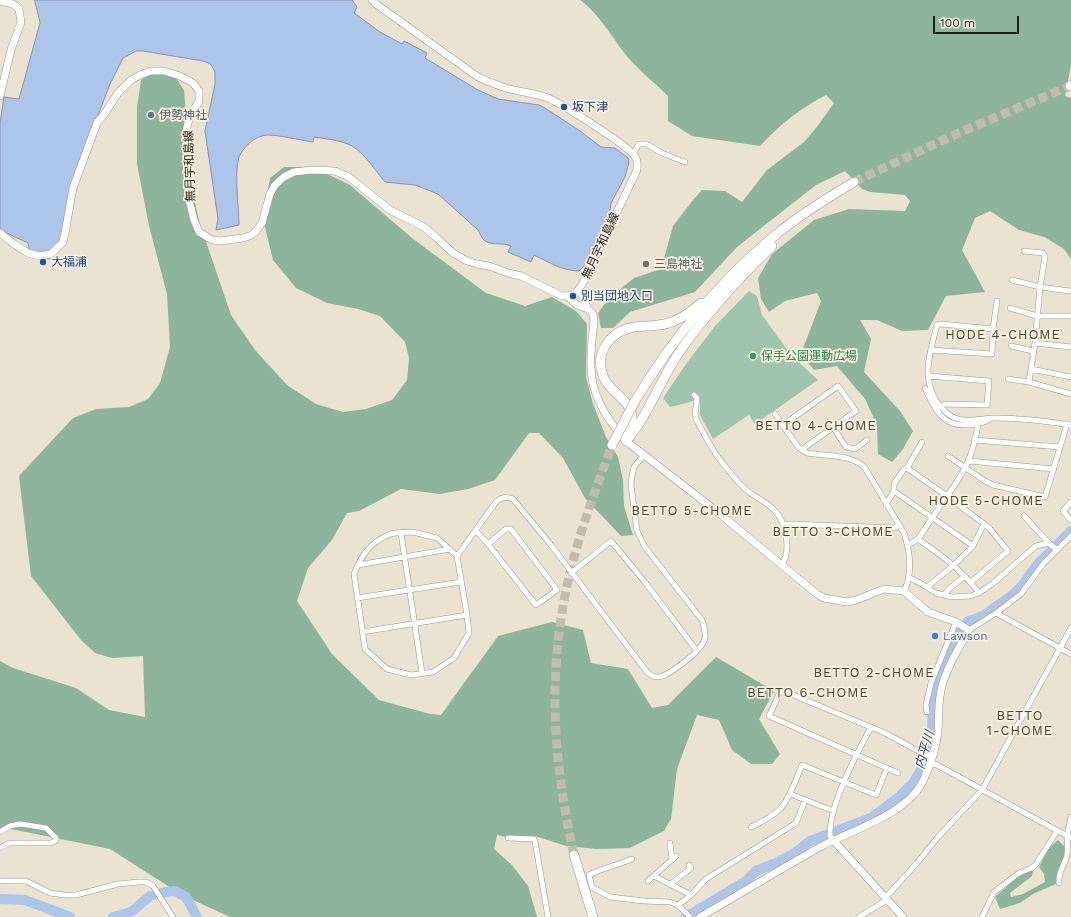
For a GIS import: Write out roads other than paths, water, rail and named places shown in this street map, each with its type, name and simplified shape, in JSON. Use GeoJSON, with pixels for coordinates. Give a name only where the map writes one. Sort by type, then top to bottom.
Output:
{"type":"FeatureCollection","features":[{"type":"Feature","properties":{"kind":"highway"},"geometry":{"type":"LineString","coordinates":[[626,441],[632,418],[631,409],[626,402],[611,390],[603,377],[600,366],[601,356],[605,345],[611,338],[622,331],[633,327],[665,324],[679,319],[695,308],[773,237],[814,207],[854,182]]}},
{"type":"Feature","properties":{"kind":"highway"},"geometry":{"type":"LineString","coordinates":[[626,441],[637,428],[678,355],[723,298],[762,255],[814,207]]}},
{"type":"Feature","properties":{"kind":"highway"},"geometry":{"type":"LineString","coordinates":[[612,446],[635,401],[656,368],[679,336],[727,280]]}},
{"type":"Feature","properties":{"kind":"highway"},"geometry":{"type":"LineString","coordinates":[[574,855],[593,917]]}},
{"type":"Feature","properties":{"kind":"main road"},"geometry":{"type":"LineString","coordinates":[[372,0],[478,77],[501,86],[555,101],[607,134],[633,154]]}},
{"type":"Feature","properties":{"kind":"main road"},"geometry":{"type":"LineString","coordinates":[[0,1],[13,4],[19,9],[21,22],[11,50],[0,96]]}},
{"type":"Feature","properties":{"kind":"main road","name":"無月宇和島線"},"geometry":{"type":"LineString","coordinates":[[0,233],[28,253],[39,256],[51,254],[63,242],[72,188],[97,123],[118,93],[131,80],[151,71],[164,72],[180,76],[193,83],[199,91],[199,102],[190,116],[186,131],[189,200],[199,232],[212,240],[220,241],[243,238],[252,235],[262,223],[270,194],[275,185],[284,177],[294,172],[312,170],[335,171],[349,177],[390,210],[424,227],[453,253],[467,261],[521,276],[548,290],[568,297],[580,290],[636,170],[637,159],[633,154]]}},
{"type":"Feature","properties":{"kind":"main road"},"geometry":{"type":"LineString","coordinates":[[580,290],[588,308],[593,314],[594,320],[590,368],[595,390],[614,428],[626,441],[817,594],[824,598],[847,602],[884,590],[904,591],[928,612],[957,623],[968,629],[942,685],[938,732],[922,783],[916,793],[870,824],[831,838],[700,917]]}},
{"type":"Feature","properties":{"kind":"main road"},"geometry":{"type":"LineString","coordinates":[[568,297],[578,305],[588,308]]}},
{"type":"Feature","properties":{"kind":"main road"},"geometry":{"type":"LineString","coordinates":[[831,838],[903,917]]}},
{"type":"Feature","properties":{"kind":"street"},"geometry":{"type":"LineString","coordinates":[[633,154],[639,144],[646,144],[664,154],[685,162]]}},
{"type":"Feature","properties":{"kind":"street"},"geometry":{"type":"LineString","coordinates":[[1024,251],[1043,253],[1045,257],[1029,382]]}},
{"type":"Feature","properties":{"kind":"street"},"geometry":{"type":"LineString","coordinates":[[1012,280],[1070,292]]}},
{"type":"Feature","properties":{"kind":"street"},"geometry":{"type":"LineString","coordinates":[[931,350],[992,354],[993,329],[997,301]]}},
{"type":"Feature","properties":{"kind":"street"},"geometry":{"type":"LineString","coordinates":[[1010,308],[1037,316],[1071,316]]}},
{"type":"Feature","properties":{"kind":"street"},"geometry":{"type":"LineString","coordinates":[[948,456],[993,485],[1045,497],[1060,448],[1069,425],[1030,420],[993,418],[976,420],[956,419],[944,412],[930,388],[928,376],[936,325],[941,324],[993,329]]}},
{"type":"Feature","properties":{"kind":"street"},"geometry":{"type":"LineString","coordinates":[[1035,343],[1071,347]]}},
{"type":"Feature","properties":{"kind":"street"},"geometry":{"type":"LineString","coordinates":[[1011,346],[1033,351]]}},
{"type":"Feature","properties":{"kind":"street"},"geometry":{"type":"LineString","coordinates":[[1031,369],[1071,377]]}},
{"type":"Feature","properties":{"kind":"street"},"geometry":{"type":"LineString","coordinates":[[928,376],[989,381],[987,405],[945,404],[940,406]]}},
{"type":"Feature","properties":{"kind":"street"},"geometry":{"type":"LineString","coordinates":[[1008,379],[1029,382],[1071,394]]}},
{"type":"Feature","properties":{"kind":"street"},"geometry":{"type":"LineString","coordinates":[[783,425],[838,386],[856,411],[804,448],[803,451]]}},
{"type":"Feature","properties":{"kind":"street"},"geometry":{"type":"LineString","coordinates":[[924,388],[939,414],[947,421],[964,426],[982,424],[993,418]]}},
{"type":"Feature","properties":{"kind":"street"},"geometry":{"type":"LineString","coordinates":[[694,395],[697,398],[695,414],[696,419],[718,459],[750,492],[776,511],[786,535],[786,558],[782,565]]}},
{"type":"Feature","properties":{"kind":"street"},"geometry":{"type":"LineString","coordinates":[[775,414],[799,448],[803,451],[807,453],[852,459],[859,462],[865,468],[899,524],[908,545],[908,577],[904,591]]}},
{"type":"Feature","properties":{"kind":"street"},"geometry":{"type":"LineString","coordinates":[[908,545],[918,539],[959,480],[969,461],[978,425]]}},
{"type":"Feature","properties":{"kind":"street"},"geometry":{"type":"LineString","coordinates":[[833,427],[846,447],[855,448],[867,440]]}},
{"type":"Feature","properties":{"kind":"street"},"geometry":{"type":"LineString","coordinates":[[974,440],[1060,448]]}},
{"type":"Feature","properties":{"kind":"street"},"geometry":{"type":"LineString","coordinates":[[886,504],[894,492],[894,484],[922,442]]}},
{"type":"Feature","properties":{"kind":"street"},"geometry":{"type":"LineString","coordinates":[[457,556],[500,499],[505,497],[513,499],[647,672],[653,676],[663,676],[697,651],[705,638],[705,630],[702,620],[645,547],[636,531],[631,484],[634,467],[644,455]]}},
{"type":"Feature","properties":{"kind":"street"},"geometry":{"type":"LineString","coordinates":[[969,461],[1054,469]]}},
{"type":"Feature","properties":{"kind":"street"},"geometry":{"type":"LineString","coordinates":[[906,468],[984,524],[1008,551],[971,582]]}},
{"type":"Feature","properties":{"kind":"street"},"geometry":{"type":"LineString","coordinates":[[894,492],[973,546]]}},
{"type":"Feature","properties":{"kind":"street"},"geometry":{"type":"LineString","coordinates":[[1071,502],[1063,512],[1071,520]]}},
{"type":"Feature","properties":{"kind":"street"},"geometry":{"type":"LineString","coordinates":[[1024,516],[1054,547]]}},
{"type":"Feature","properties":{"kind":"street"},"geometry":{"type":"LineString","coordinates":[[783,525],[895,528],[899,524]]}},
{"type":"Feature","properties":{"kind":"street"},"geometry":{"type":"LineString","coordinates":[[927,587],[954,565],[973,546],[984,524]]}},
{"type":"Feature","properties":{"kind":"street"},"geometry":{"type":"LineString","coordinates":[[476,531],[536,605],[557,590],[511,529],[506,529],[488,544]]}},
{"type":"Feature","properties":{"kind":"street"},"geometry":{"type":"LineString","coordinates":[[413,532],[437,538],[450,549],[457,556],[469,633],[454,658],[433,672],[411,675],[387,669],[365,649],[354,574],[358,564],[368,548],[389,535],[401,533],[413,532]]}},
{"type":"Feature","properties":{"kind":"street"},"geometry":{"type":"LineString","coordinates":[[401,533],[422,673]]}},
{"type":"Feature","properties":{"kind":"street"},"geometry":{"type":"LineString","coordinates":[[968,629],[996,613],[1021,594],[1054,547],[1071,536]]}},
{"type":"Feature","properties":{"kind":"street"},"geometry":{"type":"LineString","coordinates":[[918,539],[954,565],[971,582],[978,593]]}},
{"type":"Feature","properties":{"kind":"street"},"geometry":{"type":"LineString","coordinates":[[571,573],[611,541],[644,581],[697,651]]}},
{"type":"Feature","properties":{"kind":"street"},"geometry":{"type":"LineString","coordinates":[[908,577],[936,593],[960,597],[970,596],[992,584],[1036,546],[1054,547]]}},
{"type":"Feature","properties":{"kind":"street"},"geometry":{"type":"LineString","coordinates":[[358,564],[450,549]]}},
{"type":"Feature","properties":{"kind":"street"},"geometry":{"type":"LineString","coordinates":[[944,595],[965,576]]}},
{"type":"Feature","properties":{"kind":"street"},"geometry":{"type":"LineString","coordinates":[[357,598],[462,582]]}},
{"type":"Feature","properties":{"kind":"street"},"geometry":{"type":"LineString","coordinates":[[996,613],[1071,654]]}},
{"type":"Feature","properties":{"kind":"street"},"geometry":{"type":"LineString","coordinates":[[362,632],[467,615]]}},
{"type":"Feature","properties":{"kind":"street"},"geometry":{"type":"LineString","coordinates":[[927,712],[926,705],[931,683],[957,623]]}},
{"type":"Feature","properties":{"kind":"street"},"geometry":{"type":"LineString","coordinates":[[860,917],[886,899],[938,837],[982,790],[1071,628]]}},
{"type":"Feature","properties":{"kind":"street"},"geometry":{"type":"LineString","coordinates":[[898,773],[769,716],[781,690],[884,733],[930,758],[937,765],[1069,837]]}},
{"type":"Feature","properties":{"kind":"street"},"geometry":{"type":"LineString","coordinates":[[831,838],[829,828],[844,782],[871,727]]}},
{"type":"Feature","properties":{"kind":"street"},"geometry":{"type":"LineString","coordinates":[[751,827],[767,819],[781,808],[790,794],[802,765],[876,795],[887,768]]}},
{"type":"Feature","properties":{"kind":"street"},"geometry":{"type":"LineString","coordinates":[[790,794],[834,811]]}},
{"type":"Feature","properties":{"kind":"street"},"geometry":{"type":"LineString","coordinates":[[680,908],[690,895],[706,879],[796,823],[805,800]]}},
{"type":"Feature","properties":{"kind":"street"},"geometry":{"type":"LineString","coordinates":[[1059,883],[1058,875],[1067,856],[1071,817]]}},
{"type":"Feature","properties":{"kind":"street"},"geometry":{"type":"LineString","coordinates":[[0,832],[10,826],[20,824],[46,828],[56,838],[55,841],[51,843],[9,843],[0,848]]}},
{"type":"Feature","properties":{"kind":"street"},"geometry":{"type":"LineString","coordinates":[[982,917],[994,892],[1019,873],[1032,868],[1057,831]]}},
{"type":"Feature","properties":{"kind":"street"},"geometry":{"type":"LineString","coordinates":[[508,838],[536,840],[548,917]]}},
{"type":"Feature","properties":{"kind":"street"},"geometry":{"type":"LineString","coordinates":[[648,881],[674,858],[670,843]]}},
{"type":"Feature","properties":{"kind":"street"},"geometry":{"type":"LineString","coordinates":[[632,860],[604,868],[588,875],[592,886],[610,897],[670,902],[690,917]]}},
{"type":"Feature","properties":{"kind":"street"},"geometry":{"type":"LineString","coordinates":[[671,884],[691,868],[688,864]]}},
{"type":"Feature","properties":{"kind":"street"},"geometry":{"type":"LineString","coordinates":[[654,876],[690,895]]}},
{"type":"Feature","properties":{"kind":"street"},"geometry":{"type":"LineString","coordinates":[[0,881],[26,881],[50,893],[64,895],[76,895],[118,884],[146,882],[153,886],[173,917]]}},
{"type":"Feature","properties":{"kind":"water"},"geometry":{"type":"Polygon","coordinates":[[[35,0],[352,0],[357,7],[354,13],[380,32],[402,44],[404,41],[427,53],[425,58],[478,90],[498,99],[539,105],[580,131],[601,147],[615,148],[628,158],[629,162],[625,177],[611,203],[610,211],[584,266],[579,271],[573,271],[556,266],[534,255],[531,262],[508,252],[511,246],[485,241],[478,230],[438,194],[415,185],[385,182],[370,162],[357,149],[348,144],[314,137],[313,142],[267,135],[258,137],[250,142],[239,157],[237,181],[239,225],[216,230],[218,219],[205,131],[215,84],[215,72],[209,63],[203,61],[136,51],[123,58],[110,84],[90,136],[61,242],[55,255],[50,259],[31,255],[28,243],[0,230],[0,123],[4,97],[19,99],[40,23],[35,0]]]}},
{"type":"Feature","properties":{"kind":"waterway","name":"内平川"},"geometry":{"type":"LineString","coordinates":[[686,917],[746,881],[756,871],[795,853],[810,841],[871,818],[899,797],[913,783],[920,772],[932,732],[933,699],[936,683],[957,637],[967,622],[983,616],[1011,596],[1022,586],[1037,565],[1071,531]]}},
{"type":"Feature","properties":{"kind":"waterway","name":"内平川"},"geometry":{"type":"LineString","coordinates":[[113,917],[131,912],[150,896],[175,891],[186,897],[197,917]]}},
{"type":"Feature","properties":{"kind":"waterway","name":"内平川"},"geometry":{"type":"LineString","coordinates":[[0,899],[25,900],[70,917]]}},
{"type":"Feature","properties":{"kind":"tunnel"},"geometry":{"type":"LineString","coordinates":[[854,182],[954,135],[1070,86]]}},
{"type":"Feature","properties":{"kind":"tunnel"},"geometry":{"type":"LineString","coordinates":[[574,855],[563,798],[556,741],[555,684],[557,655],[568,579],[588,512],[612,445]]}},
{"type":"Feature","properties":{"kind":"place","name":"坂下津"},"geometry":{"type":"Point","coordinates":[564,107]}},
{"type":"Feature","properties":{"kind":"place","name":"伊勢神社"},"geometry":{"type":"Point","coordinates":[151,115]}},
{"type":"Feature","properties":{"kind":"place","name":"大福浦"},"geometry":{"type":"Point","coordinates":[43,262]}},
{"type":"Feature","properties":{"kind":"place","name":"三島神社"},"geometry":{"type":"Point","coordinates":[646,264]}},
{"type":"Feature","properties":{"kind":"place","name":"別当団地入口"},"geometry":{"type":"Point","coordinates":[573,296]}},
{"type":"Feature","properties":{"kind":"place","name":"保手公園運動広場"},"geometry":{"type":"Point","coordinates":[753,356]}},
{"type":"Feature","properties":{"kind":"place","name":"Lawson"},"geometry":{"type":"Point","coordinates":[935,636]}},
{"type":"Feature","properties":{"kind":"district","name":"HODE 4-CHOME"},"geometry":{"type":"Point","coordinates":[1003,335]}},
{"type":"Feature","properties":{"kind":"district","name":"BETTO 4-CHOME"},"geometry":{"type":"Point","coordinates":[816,426]}},
{"type":"Feature","properties":{"kind":"district","name":"HODE 5-CHOME"},"geometry":{"type":"Point","coordinates":[986,501]}},
{"type":"Feature","properties":{"kind":"district","name":"BETTO 5-CHOME"},"geometry":{"type":"Point","coordinates":[692,511]}},
{"type":"Feature","properties":{"kind":"district","name":"BETTO 3-CHOME"},"geometry":{"type":"Point","coordinates":[833,532]}},
{"type":"Feature","properties":{"kind":"district","name":"BETTO 2-CHOME"},"geometry":{"type":"Point","coordinates":[874,673]}},
{"type":"Feature","properties":{"kind":"district","name":"BETTO 6-CHOME"},"geometry":{"type":"Point","coordinates":[808,693]}},
{"type":"Feature","properties":{"kind":"district","name":"BETTO 1-CHOME"},"geometry":{"type":"Point","coordinates":[1020,724]}}]}
